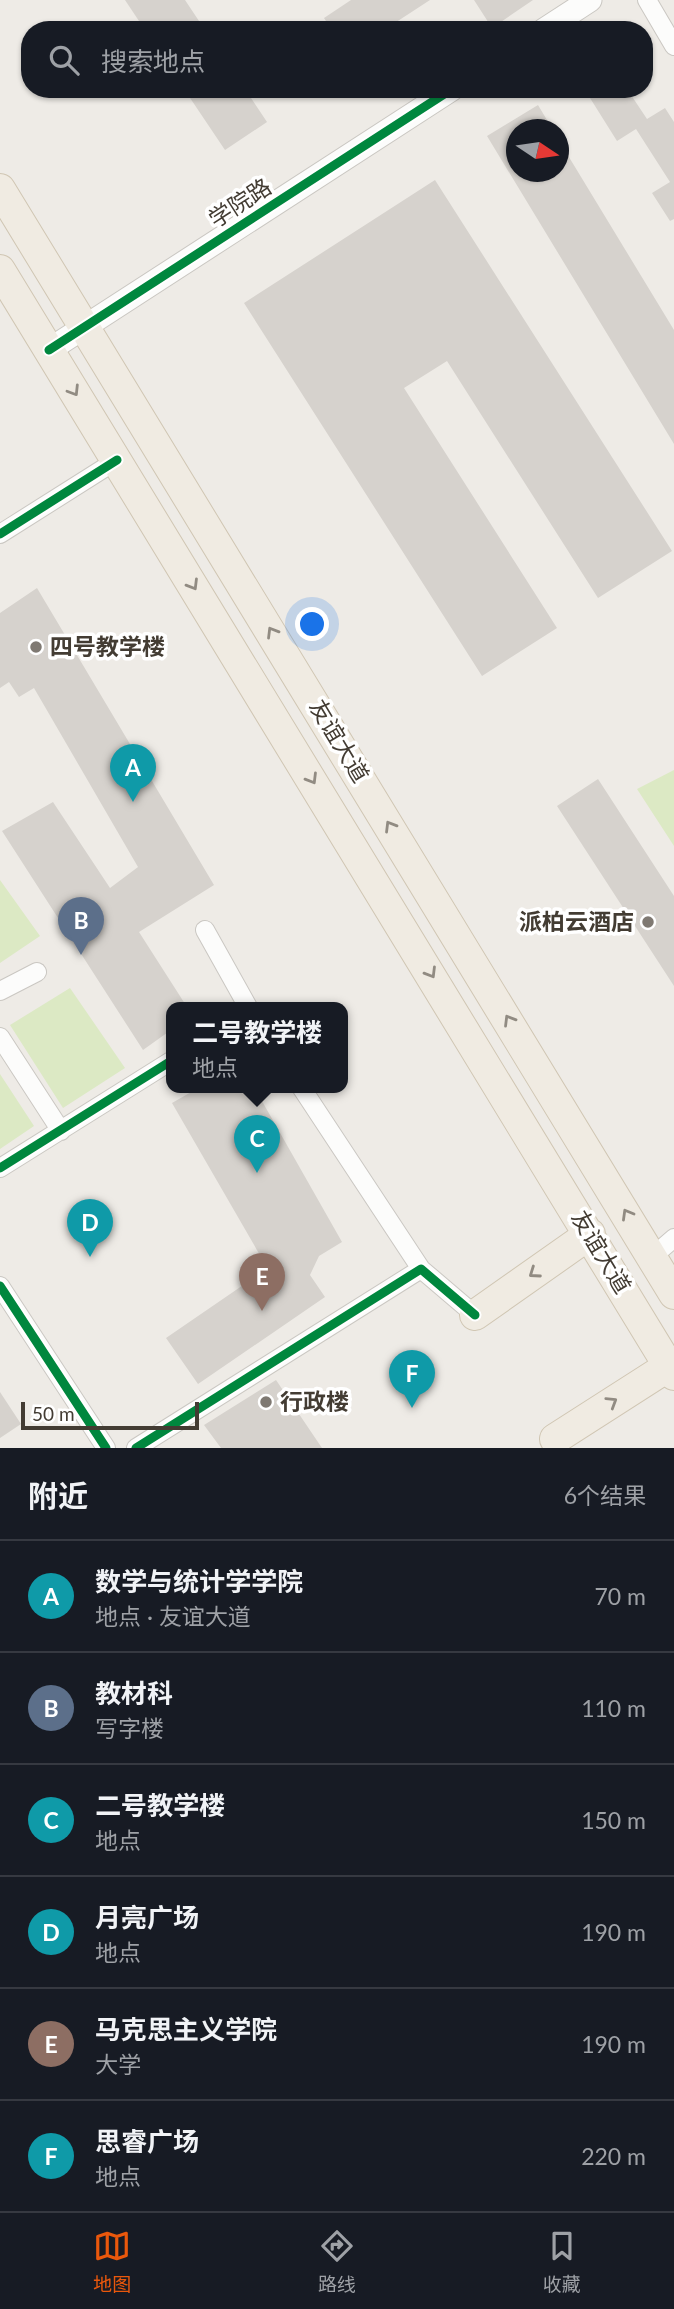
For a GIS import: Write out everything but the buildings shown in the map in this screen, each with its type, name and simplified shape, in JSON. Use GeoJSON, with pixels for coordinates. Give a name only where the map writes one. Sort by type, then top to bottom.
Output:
{"type":"FeatureCollection","features":[{"type":"Feature","properties":{"kind":"main road","name":"友谊大道"},"geometry":{"type":"LineString","coordinates":[[0,189],[663,1248],[674,1294]]}},
{"type":"Feature","properties":{"kind":"main road","name":"友谊大道"},"geometry":{"type":"LineString","coordinates":[[0,270],[672,1371]]}},
{"type":"Feature","properties":{"kind":"main road"},"geometry":{"type":"LineString","coordinates":[[475,1315],[590,1234]]}},
{"type":"Feature","properties":{"kind":"main road"},"geometry":{"type":"LineString","coordinates":[[555,1443],[672,1371]]}},
{"type":"Feature","properties":{"kind":"street"},"geometry":{"type":"LineString","coordinates":[[558,21],[590,0]]}},
{"type":"Feature","properties":{"kind":"street"},"geometry":{"type":"LineString","coordinates":[[647,0],[674,46]]}},
{"type":"Feature","properties":{"kind":"street","name":"学院路"},"geometry":{"type":"LineString","coordinates":[[49,350],[438,98]]}},
{"type":"Feature","properties":{"kind":"street"},"geometry":{"type":"LineString","coordinates":[[0,534],[117,460]]}},
{"type":"Feature","properties":{"kind":"street"},"geometry":{"type":"LineString","coordinates":[[205,930],[245,1002]]}},
{"type":"Feature","properties":{"kind":"street"},"geometry":{"type":"LineString","coordinates":[[0,991],[37,972]]}},
{"type":"Feature","properties":{"kind":"street"},"geometry":{"type":"LineString","coordinates":[[0,1037],[61,1131]]}},
{"type":"Feature","properties":{"kind":"street"},"geometry":{"type":"LineString","coordinates":[[0,1168],[166,1064]]}},
{"type":"Feature","properties":{"kind":"street"},"geometry":{"type":"LineString","coordinates":[[305,1093],[421,1269],[475,1315]]}},
{"type":"Feature","properties":{"kind":"street"},"geometry":{"type":"LineString","coordinates":[[136,1448],[421,1269]]}},
{"type":"Feature","properties":{"kind":"street"},"geometry":{"type":"LineString","coordinates":[[0,1286],[106,1448]]}},
{"type":"Feature","properties":{"kind":"green space"},"geometry":{"type":"Polygon","coordinates":[[[674,770],[674,846],[637,789],[674,770]]]}},
{"type":"Feature","properties":{"kind":"green space"},"geometry":{"type":"Polygon","coordinates":[[[0,880],[40,936],[0,963],[0,880]]]}},
{"type":"Feature","properties":{"kind":"green space"},"geometry":{"type":"Polygon","coordinates":[[[70,988],[125,1068],[63,1108],[10,1025],[70,988]]]}},
{"type":"Feature","properties":{"kind":"green space"},"geometry":{"type":"Polygon","coordinates":[[[0,1074],[34,1126],[0,1149],[0,1074]]]}},
{"type":"Feature","properties":{"kind":"cycle path"},"geometry":{"type":"LineString","coordinates":[[49,350],[438,98]]}},
{"type":"Feature","properties":{"kind":"cycle path"},"geometry":{"type":"LineString","coordinates":[[0,534],[117,460]]}},
{"type":"Feature","properties":{"kind":"cycle path"},"geometry":{"type":"LineString","coordinates":[[0,1168],[166,1064]]}},
{"type":"Feature","properties":{"kind":"cycle path"},"geometry":{"type":"LineString","coordinates":[[136,1448],[421,1269],[475,1315]]}},
{"type":"Feature","properties":{"kind":"cycle path"},"geometry":{"type":"LineString","coordinates":[[0,1286],[106,1448]]}},
{"type":"Feature","properties":{"kind":"place","name":"四号教学楼"},"geometry":{"type":"Point","coordinates":[36,647]}},
{"type":"Feature","properties":{"kind":"place","name":"数学与统计学学院"},"geometry":{"type":"Point","coordinates":[133,802]}},
{"type":"Feature","properties":{"kind":"place","name":"派柏云酒店"},"geometry":{"type":"Point","coordinates":[648,922]}},
{"type":"Feature","properties":{"kind":"place","name":"教材科"},"geometry":{"type":"Point","coordinates":[81,955]}},
{"type":"Feature","properties":{"kind":"place","name":"二号教学楼"},"geometry":{"type":"Point","coordinates":[257,1173]}},
{"type":"Feature","properties":{"kind":"place","name":"月亮广场"},"geometry":{"type":"Point","coordinates":[90,1257]}},
{"type":"Feature","properties":{"kind":"place","name":"马克思主义学院"},"geometry":{"type":"Point","coordinates":[262,1311]}},
{"type":"Feature","properties":{"kind":"place","name":"行政楼"},"geometry":{"type":"Point","coordinates":[266,1402]}},
{"type":"Feature","properties":{"kind":"place","name":"思睿广场"},"geometry":{"type":"Point","coordinates":[412,1408]}}]}
